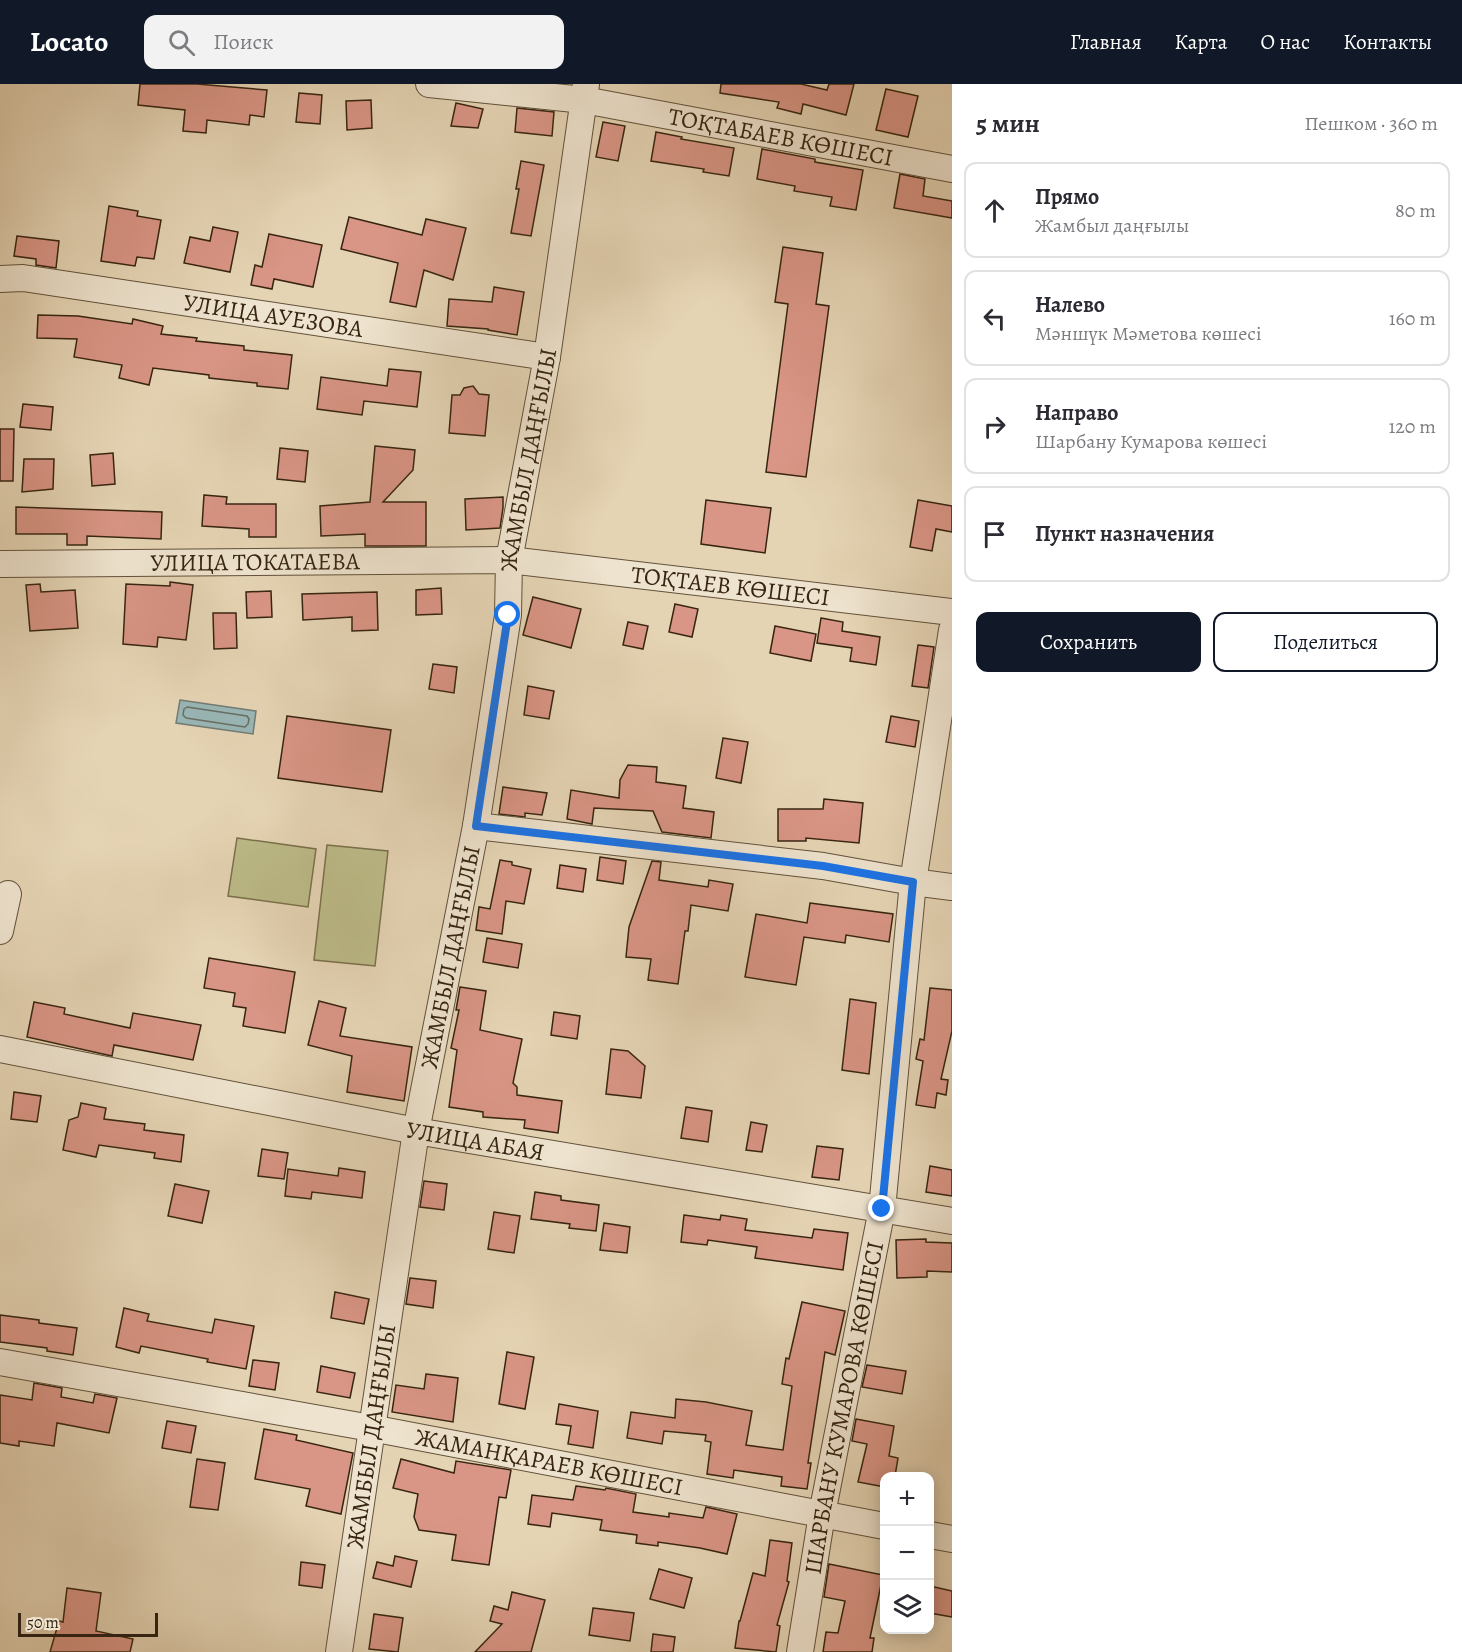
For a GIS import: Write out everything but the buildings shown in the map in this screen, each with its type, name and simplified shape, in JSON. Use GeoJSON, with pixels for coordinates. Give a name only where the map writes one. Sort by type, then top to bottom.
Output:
{"type":"FeatureCollection","features":[{"type":"Feature","properties":{"kind":"street","name":"ТОҚТАБАЕВ КӨШЕСІ"},"geometry":{"type":"LineString","coordinates":[[429,84],[585,92],[952,169]]}},
{"type":"Feature","properties":{"kind":"street","name":"ЖАМБЫЛ ДАҢҒЫЛЫ"},"geometry":{"type":"LineString","coordinates":[[339,1652],[416,1131],[476,826],[508,615],[509,560],[547,357],[585,92]]}},
{"type":"Feature","properties":{"kind":"street","name":"УЛИЦА АУЕЗОВА"},"geometry":{"type":"LineString","coordinates":[[0,279],[22,278],[547,357]]}},
{"type":"Feature","properties":{"kind":"street","name":"УЛИЦА ТОКАТАЕВА"},"geometry":{"type":"LineString","coordinates":[[0,564],[509,560]]}},
{"type":"Feature","properties":{"kind":"street","name":"ТОҚТАЕВ КӨШЕСІ"},"geometry":{"type":"LineString","coordinates":[[509,560],[952,612]]}},
{"type":"Feature","properties":{"kind":"street","name":"ШАРБАНУ КУМАРОВА КӨШЕСІ"},"geometry":{"type":"LineString","coordinates":[[800,1652],[822,1514],[882,1209],[913,882],[952,630]]}},
{"type":"Feature","properties":{"kind":"street"},"geometry":{"type":"LineString","coordinates":[[476,826],[823,866],[952,887]]}},
{"type":"Feature","properties":{"kind":"street"},"geometry":{"type":"LineString","coordinates":[[0,931],[8,894]]}},
{"type":"Feature","properties":{"kind":"street","name":"УЛИЦА АБАЯ"},"geometry":{"type":"LineString","coordinates":[[0,1049],[416,1131],[952,1221]]}},
{"type":"Feature","properties":{"kind":"street","name":"ЖАМАНҚАРАЕВ КӨШЕСІ"},"geometry":{"type":"LineString","coordinates":[[0,1362],[371,1428],[880,1525]]}},
{"type":"Feature","properties":{"kind":"street"},"geometry":{"type":"LineString","coordinates":[[934,1536],[952,1539]]}},
{"type":"Feature","properties":{"kind":"shaded area"},"geometry":{"type":"Polygon","coordinates":[[[237,838],[316,849],[308,907],[228,896],[237,838]]]}},
{"type":"Feature","properties":{"kind":"shaded area"},"geometry":{"type":"Polygon","coordinates":[[[327,845],[388,851],[375,966],[314,960],[327,845]]]}},
{"type":"Feature","properties":{"kind":"water"},"geometry":{"type":"Polygon","coordinates":[[[180,700],[256,711],[253,734],[176,723],[180,700]]]}},
{"type":"Feature","properties":{"kind":"route"},"geometry":{"type":"LineString","coordinates":[[508,615],[476,826],[823,866],[913,882],[882,1209]]}}]}
